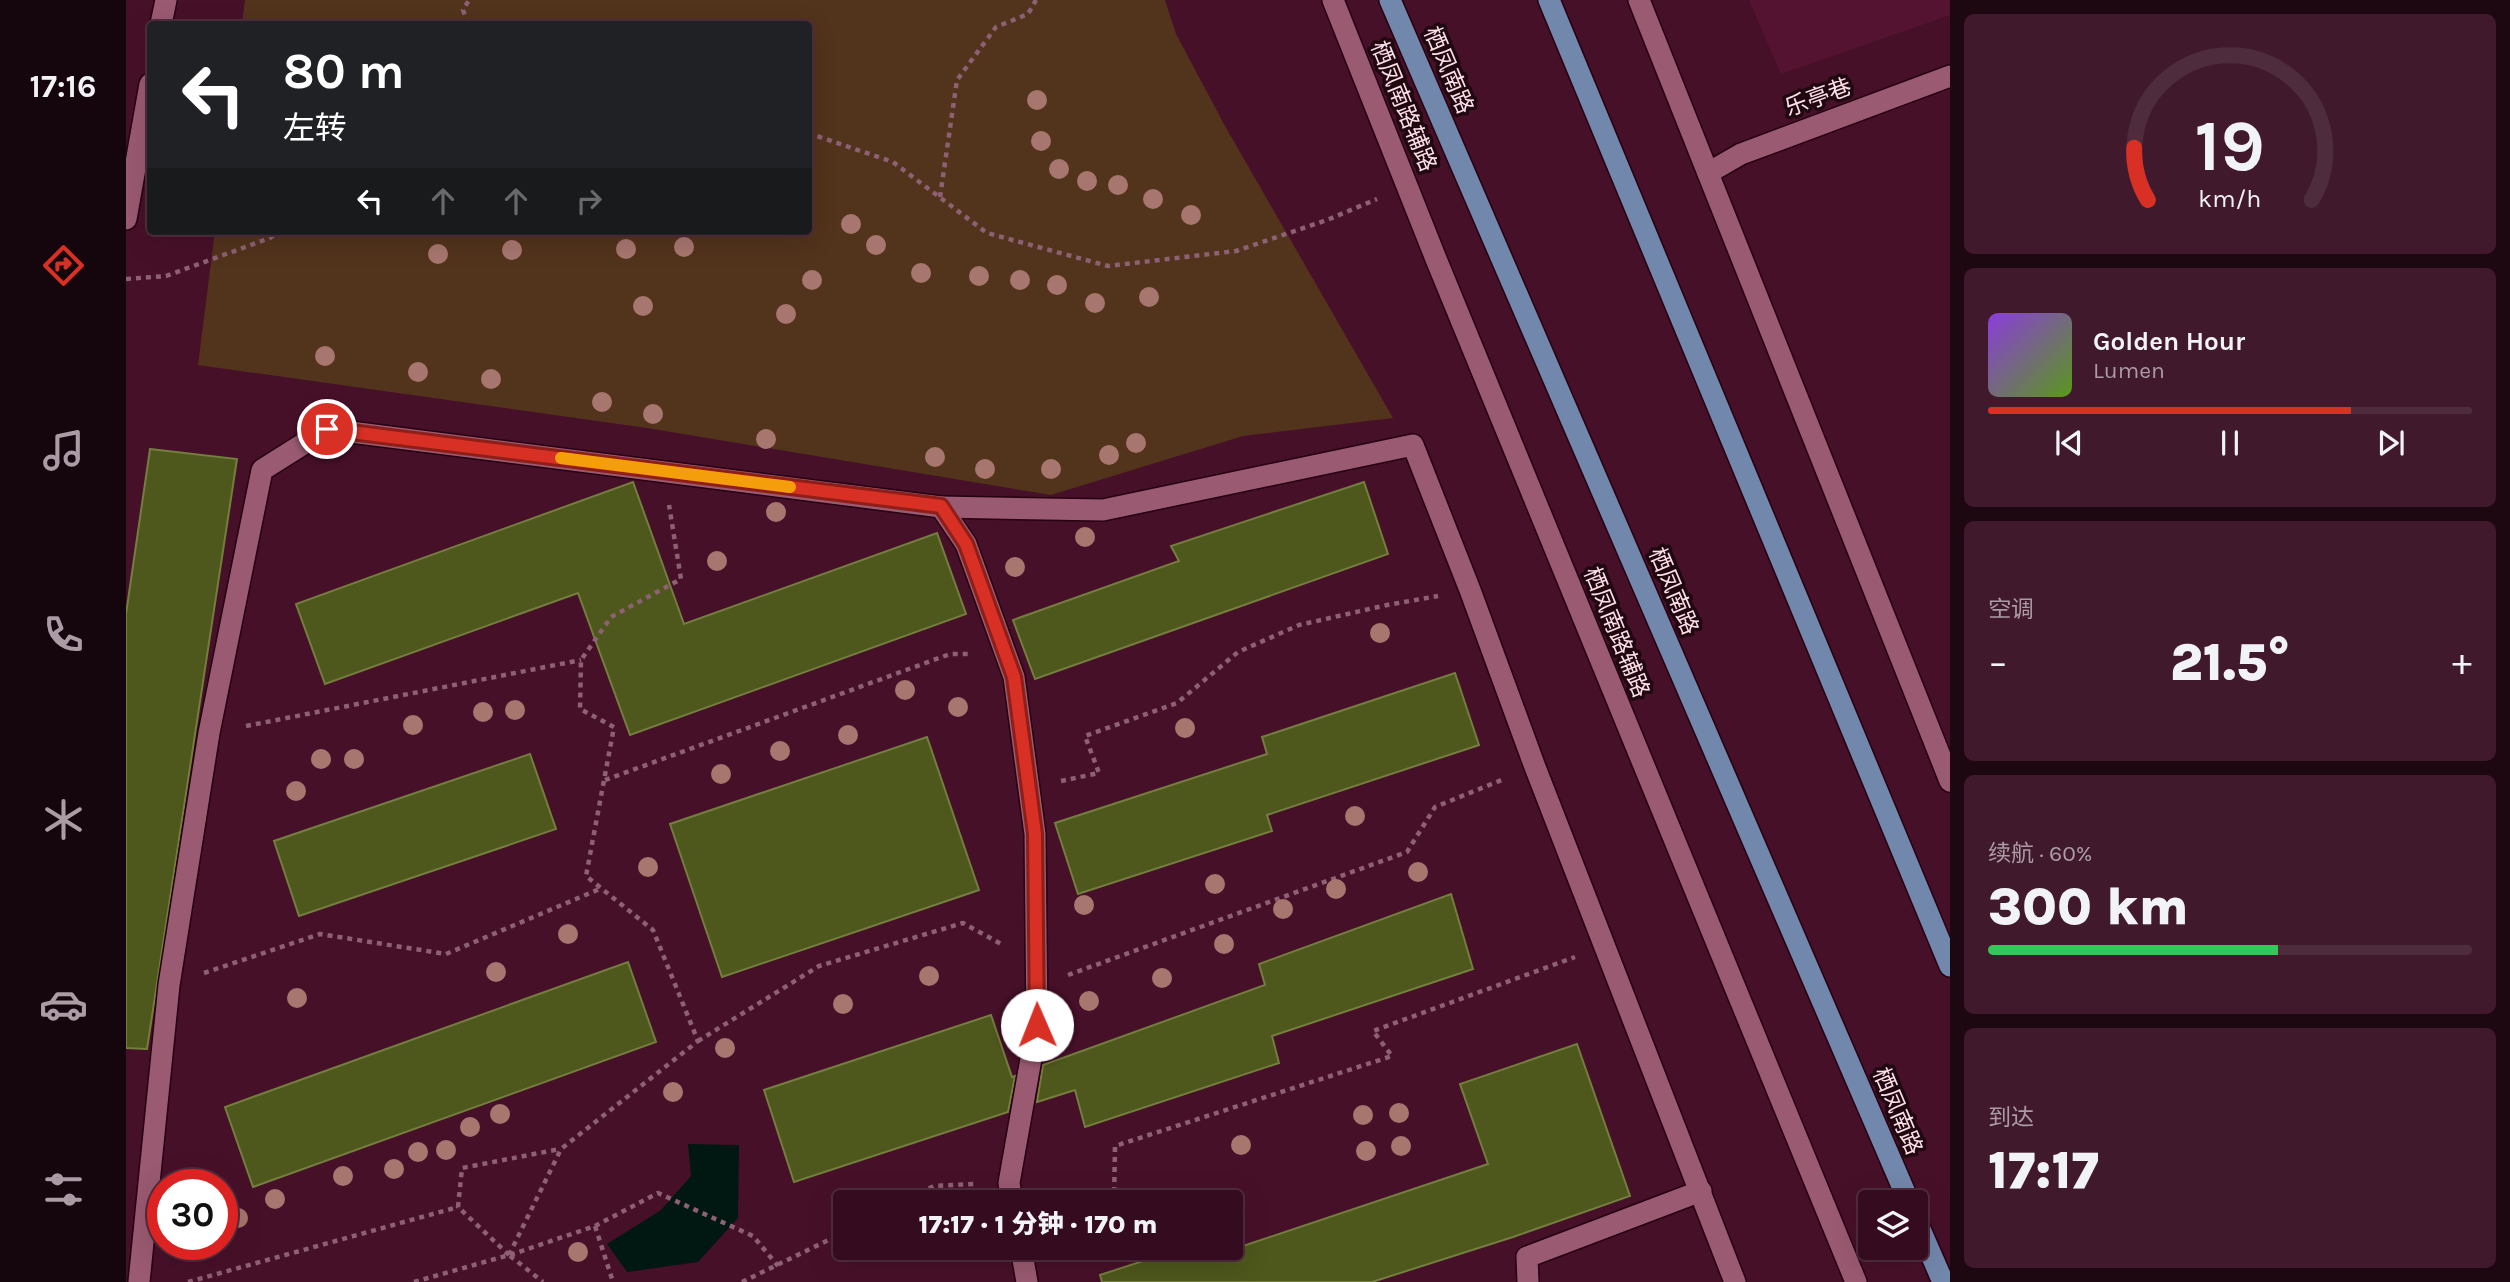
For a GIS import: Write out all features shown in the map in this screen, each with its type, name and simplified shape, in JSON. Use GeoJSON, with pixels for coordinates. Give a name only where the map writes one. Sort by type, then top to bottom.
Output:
{"type":"FeatureCollection","features":[{"type":"Feature","properties":{"kind":"main road","name":"栖凤南路"},"geometry":{"type":"LineString","coordinates":[[1390,0],[1904,1190]]}},
{"type":"Feature","properties":{"kind":"main road"},"geometry":{"type":"LineString","coordinates":[[1549,0],[1950,966]]}},
{"type":"Feature","properties":{"kind":"main road"},"geometry":{"type":"LineString","coordinates":[[1928,1248],[1943,1282]]}},
{"type":"Feature","properties":{"kind":"street"},"geometry":{"type":"LineString","coordinates":[[162,21],[166,0]]}},
{"type":"Feature","properties":{"kind":"street","name":"栖凤南路辅路"},"geometry":{"type":"LineString","coordinates":[[1333,0],[1436,259],[1856,1282]]}},
{"type":"Feature","properties":{"kind":"street"},"geometry":{"type":"LineString","coordinates":[[1639,0],[1950,781]]}},
{"type":"Feature","properties":{"kind":"street","name":"乐亭巷"},"geometry":{"type":"LineString","coordinates":[[1708,173],[1741,154],[1950,76]]}},
{"type":"Feature","properties":{"kind":"street"},"geometry":{"type":"LineString","coordinates":[[126,219],[147,102]]}},
{"type":"Feature","properties":{"kind":"street"},"geometry":{"type":"LineString","coordinates":[[139,1282],[169,985],[209,733],[262,470],[327,429],[941,506],[1102,510],[1413,445],[1735,1282]]}},
{"type":"Feature","properties":{"kind":"street"},"geometry":{"type":"LineString","coordinates":[[941,506],[966,544],[1014,677],[1035,834],[1037,1025],[1011,1190]]}},
{"type":"Feature","properties":{"kind":"street"},"geometry":{"type":"LineString","coordinates":[[1528,1282],[1527,1257],[1701,1191]]}},
{"type":"Feature","properties":{"kind":"street"},"geometry":{"type":"LineString","coordinates":[[1023,1260],[1027,1282]]}},
{"type":"Feature","properties":{"kind":"path"},"geometry":{"type":"LineString","coordinates":[[467,21],[463,10],[469,0]]}},
{"type":"Feature","properties":{"kind":"path"},"geometry":{"type":"LineString","coordinates":[[940,197],[957,80],[996,27],[1028,15],[1036,0]]}},
{"type":"Feature","properties":{"kind":"path"},"geometry":{"type":"LineString","coordinates":[[812,134],[893,162],[988,233],[1108,266],[1236,251],[1327,220],[1408,186]]}},
{"type":"Feature","properties":{"kind":"path"},"geometry":{"type":"LineString","coordinates":[[126,279],[166,276],[274,235]]}},
{"type":"Feature","properties":{"kind":"path"},"geometry":{"type":"LineString","coordinates":[[669,472],[667,492],[681,579],[611,617],[581,660],[580,709],[614,727],[586,876],[653,930],[698,1041]]}},
{"type":"Feature","properties":{"kind":"path"},"geometry":{"type":"LineString","coordinates":[[1029,787],[1099,773],[1085,736],[1177,703],[1238,652],[1250,646],[1299,625],[1470,590]]}},
{"type":"Feature","properties":{"kind":"path"},"geometry":{"type":"LineString","coordinates":[[604,780],[950,654],[1006,655]]}},
{"type":"Feature","properties":{"kind":"path"},"geometry":{"type":"LineString","coordinates":[[209,733],[581,660]]}},
{"type":"Feature","properties":{"kind":"path"},"geometry":{"type":"LineString","coordinates":[[1036,986],[1407,852],[1435,807],[1535,767]]}},
{"type":"Feature","properties":{"kind":"path"},"geometry":{"type":"LineString","coordinates":[[169,985],[320,934],[446,954],[602,888]]}},
{"type":"Feature","properties":{"kind":"path"},"geometry":{"type":"LineString","coordinates":[[509,1255],[561,1149],[698,1041],[819,966],[963,923],[1036,964]]}},
{"type":"Feature","properties":{"kind":"path"},"geometry":{"type":"LineString","coordinates":[[1114,1190],[1115,1146],[1392,1056],[1373,1031],[1605,945]]}},
{"type":"Feature","properties":{"kind":"path"},"geometry":{"type":"LineString","coordinates":[[458,1207],[463,1168],[561,1149]]}},
{"type":"Feature","properties":{"kind":"path"},"geometry":{"type":"LineString","coordinates":[[926,1190],[934,1186],[978,1190]]}},
{"type":"Feature","properties":{"kind":"path"},"geometry":{"type":"LineString","coordinates":[[414,1282],[509,1255],[595,1226],[658,1193],[752,1236],[778,1266]]}},
{"type":"Feature","properties":{"kind":"path"},"geometry":{"type":"LineString","coordinates":[[458,1207],[509,1255],[543,1282]]}},
{"type":"Feature","properties":{"kind":"path"},"geometry":{"type":"LineString","coordinates":[[188,1282],[458,1207]]}},
{"type":"Feature","properties":{"kind":"path"},"geometry":{"type":"LineString","coordinates":[[595,1226],[613,1282]]}},
{"type":"Feature","properties":{"kind":"path"},"geometry":{"type":"LineString","coordinates":[[742,1282],[833,1238]]}},
{"type":"Feature","properties":{"kind":"shaded area"},"geometry":{"type":"Polygon","coordinates":[[[245,0],[1165,0],[1176,34],[1225,126],[1393,418],[1243,436],[1051,495],[647,428],[198,365],[214,235],[812,235],[812,21],[242,21],[245,0]]]}},
{"type":"Feature","properties":{"kind":"shaded area"},"geometry":{"type":"Polygon","coordinates":[[[1749,0],[1950,0],[1950,15],[1781,74],[1749,0]]]}},
{"type":"Feature","properties":{"kind":"shaded area"},"geometry":{"type":"Polygon","coordinates":[[[688,1144],[739,1145],[738,1218],[698,1262],[627,1272],[607,1244],[661,1210],[691,1176],[688,1144]]]}},
{"type":"Feature","properties":{"kind":"building"},"geometry":{"type":"Polygon","coordinates":[[[150,449],[237,459],[147,1049],[126,1048],[126,614],[150,449]]]}},
{"type":"Feature","properties":{"kind":"building"},"geometry":{"type":"Polygon","coordinates":[[[633,482],[684,624],[937,533],[966,614],[630,735],[578,593],[325,684],[296,604],[633,482]]]}},
{"type":"Feature","properties":{"kind":"building"},"geometry":{"type":"Polygon","coordinates":[[[1364,482],[1388,554],[1035,679],[1013,620],[1179,561],[1171,546],[1364,482]]]}},
{"type":"Feature","properties":{"kind":"building"},"geometry":{"type":"Polygon","coordinates":[[[1455,673],[1479,745],[1267,815],[1272,831],[1078,894],[1055,823],[1267,754],[1262,737],[1455,673]]]}},
{"type":"Feature","properties":{"kind":"building"},"geometry":{"type":"Polygon","coordinates":[[[927,737],[979,890],[722,977],[670,824],[927,737]]]}},
{"type":"Feature","properties":{"kind":"building"},"geometry":{"type":"Polygon","coordinates":[[[530,754],[556,829],[299,916],[274,841],[530,754]]]}},
{"type":"Feature","properties":{"kind":"building"},"geometry":{"type":"Polygon","coordinates":[[[1451,894],[1473,969],[1272,1036],[1279,1063],[1085,1127],[1075,1090],[1037,1102],[1043,1065],[1265,985],[1259,964],[1451,894]]]}},
{"type":"Feature","properties":{"kind":"building"},"geometry":{"type":"Polygon","coordinates":[[[628,962],[656,1042],[253,1187],[225,1107],[628,962]]]}},
{"type":"Feature","properties":{"kind":"building"},"geometry":{"type":"Polygon","coordinates":[[[991,1015],[1012,1077],[1015,1076],[1008,1112],[794,1182],[764,1090],[991,1015]]]}},
{"type":"Feature","properties":{"kind":"building"},"geometry":{"type":"Polygon","coordinates":[[[1577,1044],[1630,1196],[1372,1282],[1102,1282],[1100,1275],[1146,1260],[1243,1260],[1243,1246],[1488,1164],[1460,1084],[1577,1044]]]}},
{"type":"Feature","properties":{"kind":"slow traffic"},"geometry":{"type":"LineString","coordinates":[[561,458],[790,487]]}},
{"type":"Feature","properties":{"kind":"route"},"geometry":{"type":"LineString","coordinates":[[327,429],[941,506],[966,544],[1014,677],[1035,834],[1037,1025]]}}]}
